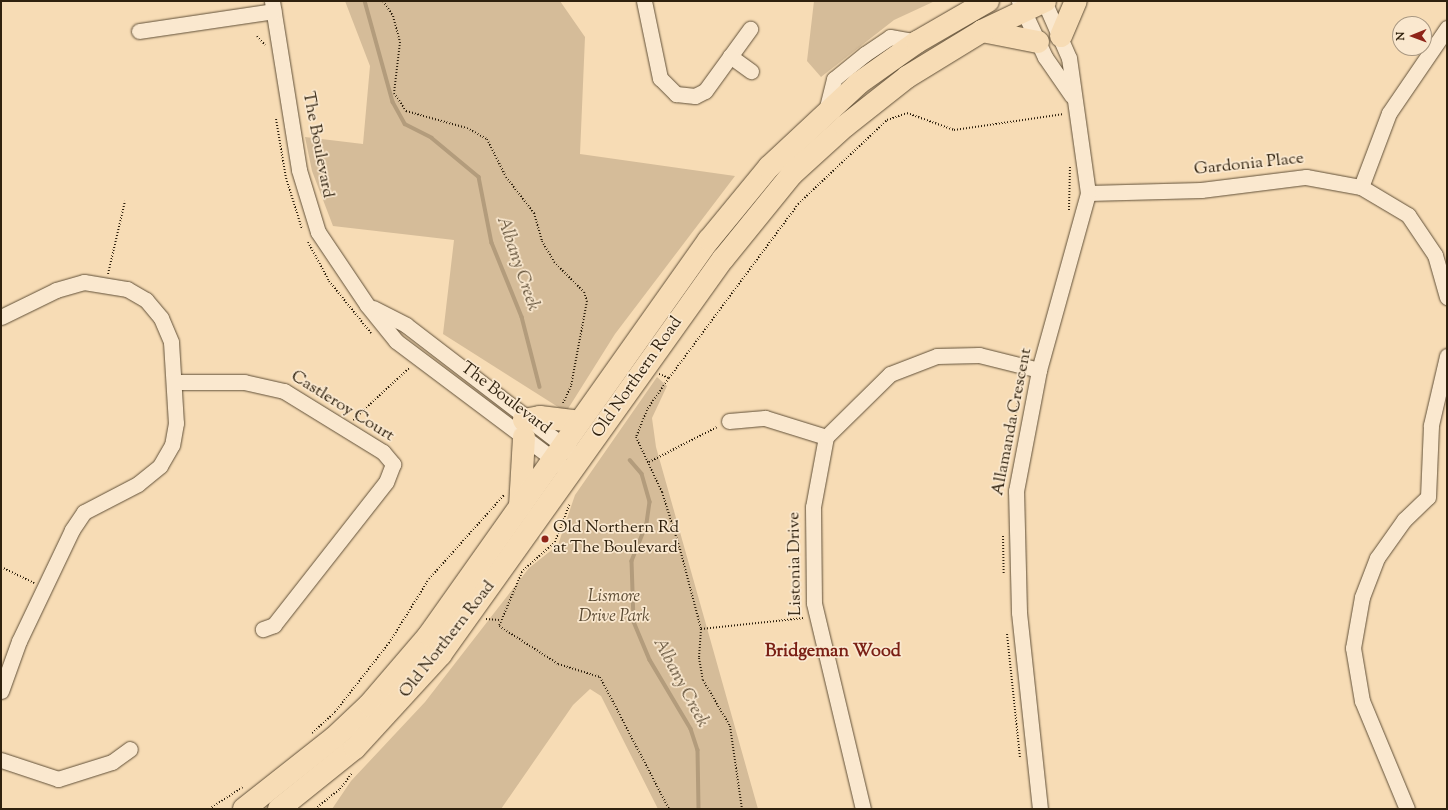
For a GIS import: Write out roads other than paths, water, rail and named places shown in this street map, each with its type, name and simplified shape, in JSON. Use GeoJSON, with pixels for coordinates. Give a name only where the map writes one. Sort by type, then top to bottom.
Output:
{"type":"FeatureCollection","features":[{"type":"Feature","properties":{"kind":"highway","name":"Old Northern Road"},"geometry":{"type":"LineString","coordinates":[[244,809],[309,761],[369,705],[429,635],[558,452],[735,207],[769,167],[826,111],[917,42],[988,1]]}},
{"type":"Feature","properties":{"kind":"highway","name":"Old Northern Road"},"geometry":{"type":"LineString","coordinates":[[288,806],[355,748],[411,690],[467,620],[723,259],[792,174],[878,98],[1021,6],[1045,1]]}},
{"type":"Feature","properties":{"kind":"highway"},"geometry":{"type":"LineString","coordinates":[[1061,36],[1076,1]]}},
{"type":"Feature","properties":{"kind":"highway"},"geometry":{"type":"LineString","coordinates":[[982,31],[1038,42]]}},
{"type":"Feature","properties":{"kind":"highway"},"geometry":{"type":"LineString","coordinates":[[520,507],[524,428],[540,417],[580,422]]}},
{"type":"Feature","properties":{"kind":"street"},"geometry":{"type":"LineString","coordinates":[[644,1],[660,78],[666,88],[676,94],[695,96],[705,91],[750,29]]}},
{"type":"Feature","properties":{"kind":"street","name":"Allamanda Crescent"},"geometry":{"type":"LineString","coordinates":[[1040,809],[1019,612],[1016,491],[1039,370],[1088,193],[1072,96],[1073,77],[1061,36],[1045,1]]}},
{"type":"Feature","properties":{"kind":"street"},"geometry":{"type":"LineString","coordinates":[[139,31],[273,6]]}},
{"type":"Feature","properties":{"kind":"street","name":"The Boulevard"},"geometry":{"type":"LineString","coordinates":[[273,6],[299,170],[318,232],[366,305],[396,341],[524,428],[575,466]]}},
{"type":"Feature","properties":{"kind":"street","name":"Allamanda Crescent"},"geometry":{"type":"LineString","coordinates":[[1021,6],[1038,42],[1072,96]]}},
{"type":"Feature","properties":{"kind":"street"},"geometry":{"type":"LineString","coordinates":[[1361,187],[1389,113],[1447,28]]}},
{"type":"Feature","properties":{"kind":"street"},"geometry":{"type":"LineString","coordinates":[[730,56],[751,71]]}},
{"type":"Feature","properties":{"kind":"street","name":"Gardonia Place"},"geometry":{"type":"LineString","coordinates":[[1088,193],[1201,190],[1306,177],[1361,187],[1408,215],[1435,255],[1447,297]]}},
{"type":"Feature","properties":{"kind":"street"},"geometry":{"type":"LineString","coordinates":[[1,317],[56,290],[84,282],[106,283],[146,300],[161,318],[172,342],[176,382],[176,423],[172,445],[160,466],[138,484],[84,512],[44,589],[1,691]]}},
{"type":"Feature","properties":{"kind":"street","name":"The Boulevard"},"geometry":{"type":"LineString","coordinates":[[366,305],[406,325],[524,428]]}},
{"type":"Feature","properties":{"kind":"street"},"geometry":{"type":"LineString","coordinates":[[729,421],[765,418],[826,437],[890,374],[937,356],[979,355],[1039,370]]}},
{"type":"Feature","properties":{"kind":"street"},"geometry":{"type":"LineString","coordinates":[[1407,809],[1362,701],[1353,648],[1362,597],[1377,558],[1404,520],[1428,497],[1431,425],[1447,356]]}},
{"type":"Feature","properties":{"kind":"street","name":"Castleroy Court"},"geometry":{"type":"LineString","coordinates":[[176,382],[266,384],[284,391],[383,452],[393,464],[386,482],[274,625],[263,630]]}},
{"type":"Feature","properties":{"kind":"street","name":"Listonia Drive"},"geometry":{"type":"LineString","coordinates":[[826,437],[813,507],[815,617],[864,809]]}},
{"type":"Feature","properties":{"kind":"street"},"geometry":{"type":"LineString","coordinates":[[1,760],[58,779],[112,762],[130,748]]}},
{"type":"Feature","properties":{"kind":"waterway","name":"Albany Creek"},"geometry":{"type":"LineString","coordinates":[[365,1],[393,102],[405,124],[432,138],[479,177],[492,243],[522,317],[540,387]]}},
{"type":"Feature","properties":{"kind":"waterway","name":"Albany Creek"},"geometry":{"type":"LineString","coordinates":[[630,460],[642,474],[650,502],[647,524],[632,561],[634,622],[650,660],[691,729],[698,750],[699,809]]}},
{"type":"Feature","properties":{"kind":"place","name":"Old Northern Rd at The Boulevard"},"geometry":{"type":"Point","coordinates":[545,539]}},
{"type":"Feature","properties":{"kind":"district","name":"Bridgeman Wood"},"geometry":{"type":"Point","coordinates":[833,652]}},
{"type":"Feature","properties":{"kind":"park label","name":"Lismore Drive Park"},"geometry":{"type":"Point","coordinates":[614,608]}}]}
